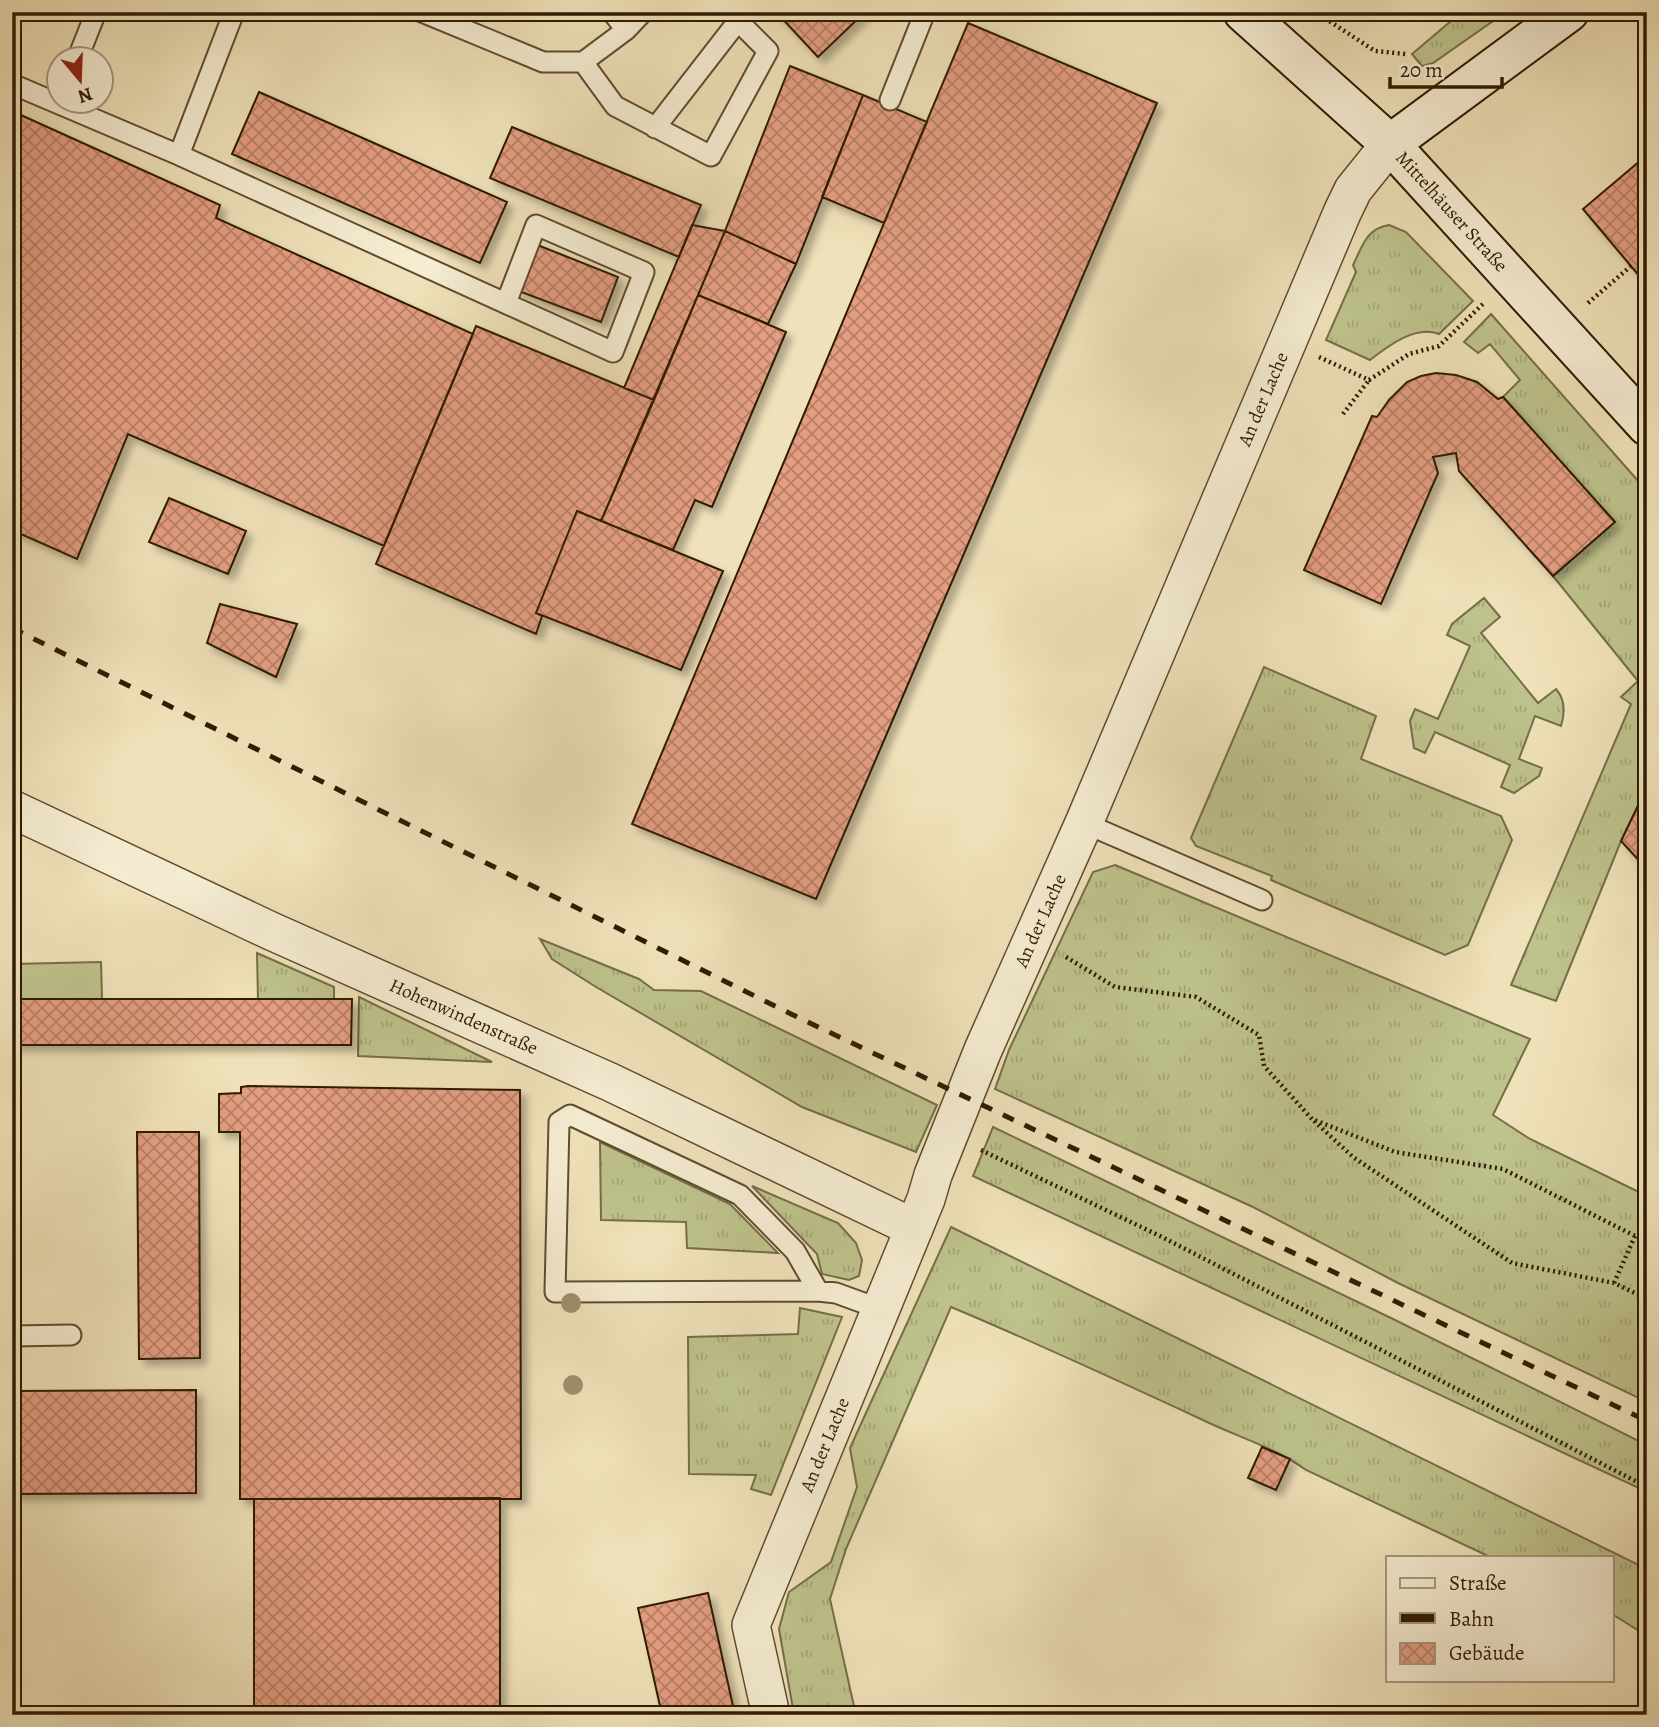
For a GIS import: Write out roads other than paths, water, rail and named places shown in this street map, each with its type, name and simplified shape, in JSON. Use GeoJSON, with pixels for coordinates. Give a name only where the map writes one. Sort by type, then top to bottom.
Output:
{"type":"FeatureCollection","features":[{"type":"Feature","properties":{"kind":"main road","name":"Mittelhäuser Straße"},"geometry":{"type":"LineString","coordinates":[[1243,12],[1390,144],[1647,426]]}},
{"type":"Feature","properties":{"kind":"main road"},"geometry":{"type":"LineString","coordinates":[[1390,144],[1569,12]]}},
{"type":"Feature","properties":{"kind":"street","name":"An der Lache"},"geometry":{"type":"LineString","coordinates":[[771,1715],[751,1625],[914,1227],[983,1050],[1084,823],[1353,190],[1390,144]]}},
{"type":"Feature","properties":{"kind":"street","name":"Hohenwindenstraße"},"geometry":{"type":"LineString","coordinates":[[12,809],[271,931],[610,1082],[914,1227]]}},
{"type":"Feature","properties":{"kind":"lane"},"geometry":{"type":"LineString","coordinates":[[83,46],[96,12]]}},
{"type":"Feature","properties":{"kind":"lane"},"geometry":{"type":"LineString","coordinates":[[179,155],[234,12]]}},
{"type":"Feature","properties":{"kind":"lane"},"geometry":{"type":"LineString","coordinates":[[422,12],[543,62],[583,62],[626,30],[643,12]]}},
{"type":"Feature","properties":{"kind":"lane"},"geometry":{"type":"LineString","coordinates":[[612,12],[626,30]]}},
{"type":"Feature","properties":{"kind":"lane"},"geometry":{"type":"LineString","coordinates":[[890,100],[925,12]]}},
{"type":"Feature","properties":{"kind":"lane"},"geometry":{"type":"LineString","coordinates":[[583,62],[615,106],[655,128],[712,156],[768,51],[733,17],[655,128]]}},
{"type":"Feature","properties":{"kind":"lane"},"geometry":{"type":"LineString","coordinates":[[12,84],[46,98]]}},
{"type":"Feature","properties":{"kind":"lane"},"geometry":{"type":"LineString","coordinates":[[89,116],[613,352],[644,272],[536,225],[506,303]]}},
{"type":"Feature","properties":{"kind":"lane"},"geometry":{"type":"LineString","coordinates":[[1084,823],[1262,900]]}},
{"type":"Feature","properties":{"kind":"lane"},"geometry":{"type":"LineString","coordinates":[[818,1291],[795,1251],[740,1195],[570,1115],[559,1122],[555,1292],[818,1291],[836,1293],[880,1309]]}},
{"type":"Feature","properties":{"kind":"lane"},"geometry":{"type":"LineString","coordinates":[[12,1336],[71,1335]]}},
{"type":"Feature","properties":{"kind":"railway"},"geometry":{"type":"LineString","coordinates":[[12,628],[791,1014],[1647,1421]]}}]}
